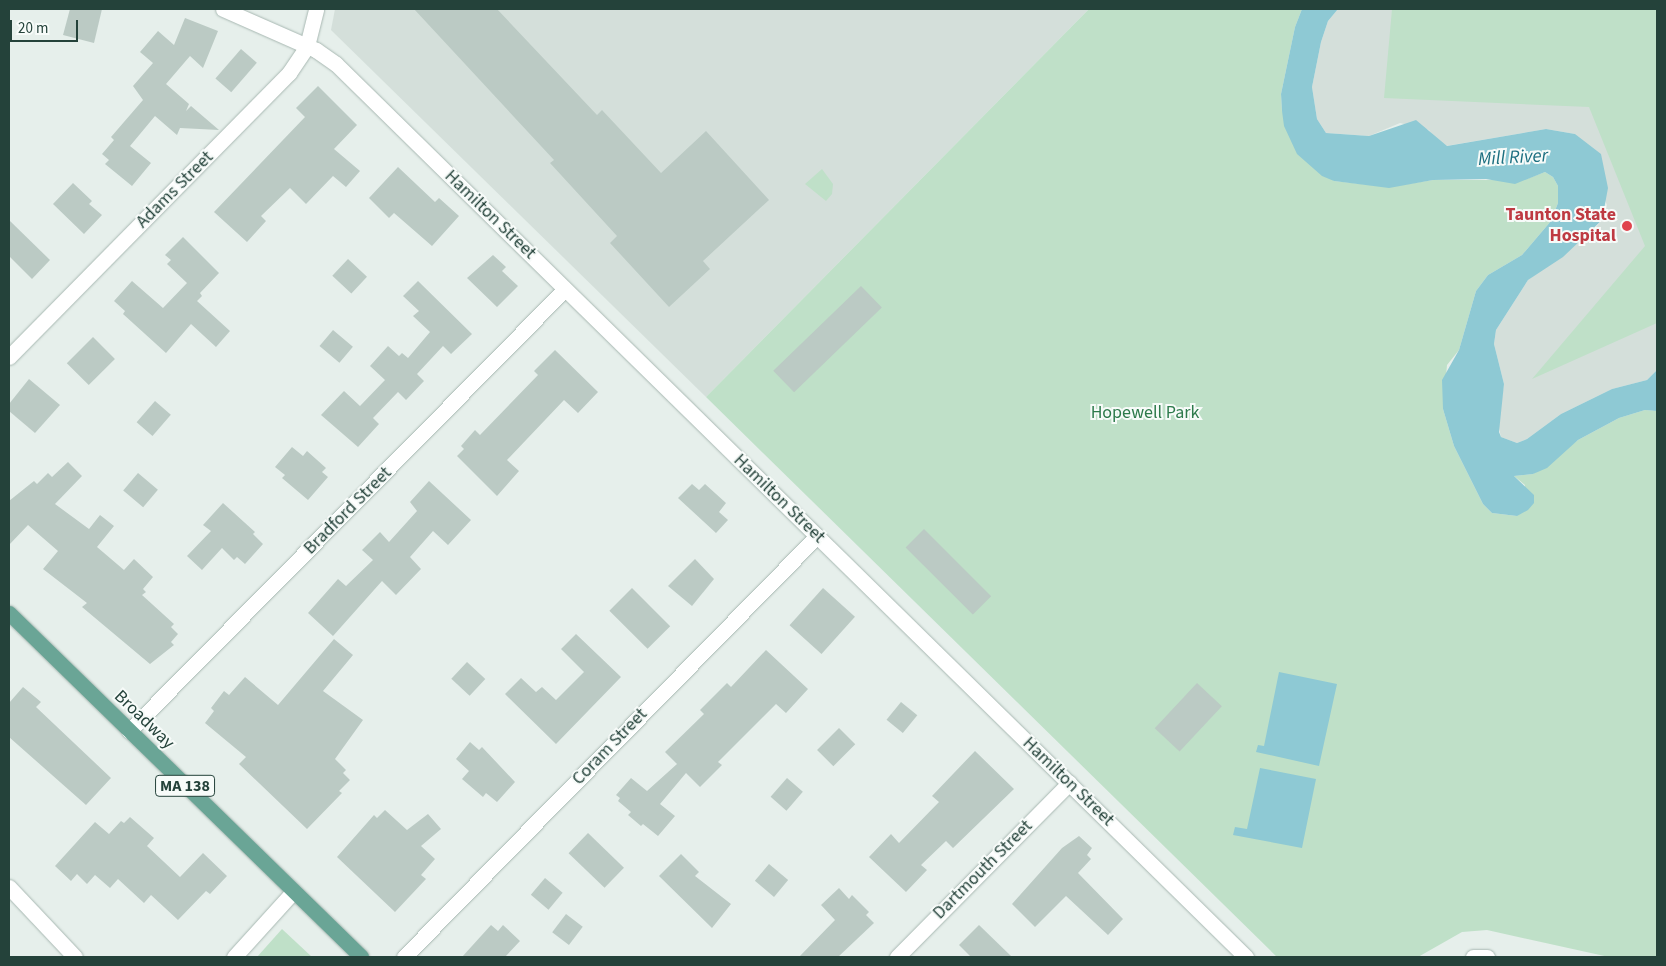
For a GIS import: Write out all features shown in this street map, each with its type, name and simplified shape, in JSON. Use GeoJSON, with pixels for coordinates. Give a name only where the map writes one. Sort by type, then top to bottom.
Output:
{"type":"FeatureCollection","features":[{"type":"Feature","properties":{"kind":"main road","name":"Broadway"},"geometry":{"type":"LineString","coordinates":[[9,614],[361,957]]}},
{"type":"Feature","properties":{"kind":"street","name":"Hamilton Street"},"geometry":{"type":"LineString","coordinates":[[223,9],[308,46],[336,64],[1246,957]]}},
{"type":"Feature","properties":{"kind":"street","name":"Adams Street"},"geometry":{"type":"LineString","coordinates":[[9,357],[256,108],[294,67],[308,46],[316,9]]}},
{"type":"Feature","properties":{"kind":"street","name":"Bradford Street"},"geometry":{"type":"LineString","coordinates":[[129,731],[565,289]]}},
{"type":"Feature","properties":{"kind":"street","name":"Coram Street"},"geometry":{"type":"LineString","coordinates":[[404,957],[817,536]]}},
{"type":"Feature","properties":{"kind":"street","name":"Dartmouth Street"},"geometry":{"type":"LineString","coordinates":[[898,957],[1069,783]]}},
{"type":"Feature","properties":{"kind":"street"},"geometry":{"type":"LineString","coordinates":[[9,887],[75,957]]}},
{"type":"Feature","properties":{"kind":"street"},"geometry":{"type":"LineString","coordinates":[[234,957],[293,892]]}},
{"type":"Feature","properties":{"kind":"street"},"geometry":{"type":"LineString","coordinates":[[1473,957],[1487,957]]}},
{"type":"Feature","properties":{"kind":"shaded area"},"geometry":{"type":"Polygon","coordinates":[[[335,9],[1089,9],[706,397],[331,30],[335,9]]]}},
{"type":"Feature","properties":{"kind":"shaded area","name":"Taunton State Hospital"},"geometry":{"type":"Polygon","coordinates":[[[1338,9],[1657,9],[1657,370],[1647,380],[1612,389],[1561,414],[1527,439],[1517,443],[1501,437],[1498,424],[1504,384],[1494,344],[1496,330],[1528,280],[1592,232],[1602,220],[1607,205],[1575,134],[1546,129],[1446,146],[1436,140],[1429,130],[1400,123],[1369,136],[1326,133],[1317,119],[1312,87],[1321,42],[1328,21],[1338,9]]]}},
{"type":"Feature","properties":{"kind":"green space","name":"Hopewell Park"},"geometry":{"type":"Polygon","coordinates":[[[1089,9],[1302,9],[1295,27],[1281,94],[1282,111],[1334,181],[1389,187],[1433,180],[1524,180],[1545,172],[1553,177],[1558,186],[1558,203],[1551,221],[1522,255],[1488,275],[1476,291],[1459,350],[1447,365],[1443,409],[1454,446],[1483,504],[1492,513],[1517,516],[1525,485],[1514,476],[1533,474],[1578,440],[1619,418],[1645,410],[1657,411],[1657,957],[1609,957],[1487,930],[1462,932],[1418,957],[1277,957],[706,397],[1089,9]]]}},
{"type":"Feature","properties":{"kind":"green space"},"geometry":{"type":"Polygon","coordinates":[[[1392,9],[1657,9],[1657,323],[1532,379],[1645,246],[1589,107],[1384,98],[1392,9]]]}},
{"type":"Feature","properties":{"kind":"green space"},"geometry":{"type":"Polygon","coordinates":[[[822,169],[833,184],[832,194],[826,201],[805,184],[822,169]]]}},
{"type":"Feature","properties":{"kind":"green space"},"geometry":{"type":"Polygon","coordinates":[[[282,929],[312,957],[257,957],[282,929]]]}},
{"type":"Feature","properties":{"kind":"water","name":"Mill River"},"geometry":{"type":"Polygon","coordinates":[[[1302,9],[1338,9],[1328,21],[1321,42],[1312,87],[1317,119],[1326,133],[1369,136],[1416,120],[1447,146],[1546,129],[1575,134],[1601,154],[1608,188],[1602,220],[1563,257],[1528,280],[1496,330],[1494,344],[1504,384],[1499,432],[1501,437],[1517,443],[1527,439],[1561,414],[1612,389],[1647,380],[1657,370],[1657,411],[1645,410],[1619,418],[1578,440],[1547,468],[1533,474],[1514,476],[1534,495],[1534,503],[1528,510],[1517,516],[1492,513],[1483,504],[1454,446],[1443,409],[1442,380],[1459,350],[1476,291],[1488,275],[1522,255],[1551,221],[1558,203],[1558,186],[1553,177],[1545,172],[1515,184],[1486,179],[1433,180],[1389,188],[1334,181],[1322,176],[1297,154],[1284,126],[1282,111],[1281,94],[1295,27],[1302,9]]]}},
{"type":"Feature","properties":{"kind":"water"},"geometry":{"type":"Polygon","coordinates":[[[1279,672],[1337,684],[1319,766],[1256,752],[1258,745],[1264,746],[1279,672]]]}},
{"type":"Feature","properties":{"kind":"water"},"geometry":{"type":"Polygon","coordinates":[[[1260,768],[1316,779],[1302,848],[1233,835],[1235,827],[1247,829],[1260,768]]]}},
{"type":"Feature","properties":{"kind":"building"},"geometry":{"type":"Polygon","coordinates":[[[70,9],[102,9],[94,43],[63,35],[70,9]]]}},
{"type":"Feature","properties":{"kind":"building"},"geometry":{"type":"Polygon","coordinates":[[[414,9],[497,9],[597,115],[602,110],[661,173],[706,131],[769,200],[703,261],[710,269],[669,307],[610,243],[617,236],[550,163],[554,160],[414,9]]]}},
{"type":"Feature","properties":{"kind":"building"},"geometry":{"type":"Polygon","coordinates":[[[185,18],[218,31],[203,68],[190,56],[166,84],[189,104],[186,111],[191,106],[219,130],[180,128],[177,135],[155,116],[130,146],[151,163],[132,186],[105,164],[109,160],[102,154],[114,140],[111,137],[143,100],[133,86],[153,63],[140,52],[158,31],[174,45],[185,18]]]}},
{"type":"Feature","properties":{"kind":"building"},"geometry":{"type":"Polygon","coordinates":[[[241,49],[257,63],[231,92],[215,78],[241,49]]]}},
{"type":"Feature","properties":{"kind":"building"},"geometry":{"type":"Polygon","coordinates":[[[318,86],[357,125],[334,149],[360,171],[346,187],[333,176],[306,204],[290,188],[261,216],[266,221],[247,242],[214,212],[305,117],[296,108],[318,86]]]}},
{"type":"Feature","properties":{"kind":"building"},"geometry":{"type":"Polygon","coordinates":[[[398,167],[435,202],[439,198],[459,216],[432,246],[394,213],[389,218],[369,198],[398,167]]]}},
{"type":"Feature","properties":{"kind":"building"},"geometry":{"type":"Polygon","coordinates":[[[73,183],[92,201],[89,204],[102,215],[84,234],[53,204],[73,183]]]}},
{"type":"Feature","properties":{"kind":"building"},"geometry":{"type":"Polygon","coordinates":[[[9,220],[50,260],[32,279],[9,256],[9,220]]]}},
{"type":"Feature","properties":{"kind":"building"},"geometry":{"type":"Polygon","coordinates":[[[183,237],[219,273],[200,293],[202,296],[197,301],[230,331],[216,347],[191,324],[166,353],[123,314],[125,311],[114,301],[132,281],[163,308],[187,283],[167,264],[171,260],[165,255],[183,237]]]}},
{"type":"Feature","properties":{"kind":"building"},"geometry":{"type":"Polygon","coordinates":[[[493,255],[506,267],[502,271],[518,286],[497,307],[467,278],[493,255]]]}},
{"type":"Feature","properties":{"kind":"building"},"geometry":{"type":"Polygon","coordinates":[[[348,259],[367,277],[351,294],[332,276],[348,259]]]}},
{"type":"Feature","properties":{"kind":"building"},"geometry":{"type":"Polygon","coordinates":[[[418,281],[472,334],[451,354],[443,346],[417,374],[424,381],[406,400],[398,392],[373,418],[379,424],[358,447],[321,415],[344,391],[360,406],[385,380],[370,366],[388,346],[399,356],[402,353],[408,358],[430,332],[413,316],[419,311],[403,296],[418,281]]]}},
{"type":"Feature","properties":{"kind":"building"},"geometry":{"type":"Polygon","coordinates":[[[861,286],[882,308],[794,392],[773,371],[861,286]]]}},
{"type":"Feature","properties":{"kind":"building"},"geometry":{"type":"Polygon","coordinates":[[[333,330],[353,347],[339,363],[320,346],[333,330]]]}},
{"type":"Feature","properties":{"kind":"building"},"geometry":{"type":"Polygon","coordinates":[[[93,337],[115,359],[89,385],[67,363],[93,337]]]}},
{"type":"Feature","properties":{"kind":"building"},"geometry":{"type":"Polygon","coordinates":[[[555,350],[598,392],[578,413],[564,400],[507,460],[519,471],[497,496],[457,456],[464,449],[461,446],[475,430],[480,435],[538,375],[534,371],[555,350]]]}},
{"type":"Feature","properties":{"kind":"building"},"geometry":{"type":"Polygon","coordinates":[[[29,379],[60,405],[35,433],[9,411],[9,404],[29,379]]]}},
{"type":"Feature","properties":{"kind":"building"},"geometry":{"type":"Polygon","coordinates":[[[155,401],[171,415],[152,436],[137,422],[155,401]]]}},
{"type":"Feature","properties":{"kind":"building"},"geometry":{"type":"Polygon","coordinates":[[[292,447],[303,456],[307,451],[326,468],[322,472],[328,477],[308,500],[282,478],[285,475],[275,467],[292,447]]]}},
{"type":"Feature","properties":{"kind":"building"},"geometry":{"type":"Polygon","coordinates":[[[68,462],[82,476],[55,504],[89,529],[100,515],[114,526],[97,547],[124,570],[134,559],[153,577],[143,589],[146,592],[142,595],[174,624],[171,627],[178,634],[171,642],[174,645],[150,664],[82,607],[87,603],[43,569],[58,551],[28,525],[9,545],[9,501],[34,481],[37,484],[48,473],[52,477],[68,462]]]}},
{"type":"Feature","properties":{"kind":"building"},"geometry":{"type":"Polygon","coordinates":[[[138,473],[158,490],[143,507],[123,491],[138,473]]]}},
{"type":"Feature","properties":{"kind":"building"},"geometry":{"type":"Polygon","coordinates":[[[429,481],[471,520],[448,545],[433,531],[410,557],[421,569],[396,595],[382,581],[333,636],[308,613],[338,579],[346,586],[373,560],[362,550],[380,532],[389,542],[417,511],[410,502],[429,481]]]}},
{"type":"Feature","properties":{"kind":"building"},"geometry":{"type":"Polygon","coordinates":[[[692,484],[699,490],[705,484],[726,503],[719,512],[728,520],[716,533],[678,498],[692,484]]]}},
{"type":"Feature","properties":{"kind":"building"},"geometry":{"type":"Polygon","coordinates":[[[223,503],[255,532],[253,534],[263,544],[245,564],[237,557],[234,560],[222,548],[202,570],[187,556],[211,531],[203,525],[223,503]]]}},
{"type":"Feature","properties":{"kind":"building"},"geometry":{"type":"Polygon","coordinates":[[[924,529],[991,596],[973,615],[906,547],[924,529]]]}},
{"type":"Feature","properties":{"kind":"building"},"geometry":{"type":"Polygon","coordinates":[[[695,559],[714,579],[692,606],[668,586],[695,559]]]}},
{"type":"Feature","properties":{"kind":"building"},"geometry":{"type":"Polygon","coordinates":[[[632,588],[670,626],[648,649],[609,611],[632,588]]]}},
{"type":"Feature","properties":{"kind":"building"},"geometry":{"type":"Polygon","coordinates":[[[823,588],[855,617],[821,654],[790,625],[823,588]]]}},
{"type":"Feature","properties":{"kind":"building"},"geometry":{"type":"Polygon","coordinates":[[[576,634],[621,677],[556,744],[505,694],[521,678],[536,692],[542,687],[556,700],[584,672],[561,649],[576,634]]]}},
{"type":"Feature","properties":{"kind":"building"},"geometry":{"type":"Polygon","coordinates":[[[334,639],[353,655],[323,691],[363,720],[335,759],[346,770],[343,773],[350,780],[339,791],[342,793],[307,829],[239,764],[246,757],[205,723],[214,711],[211,708],[224,691],[229,695],[245,677],[278,705],[334,639]]]}},
{"type":"Feature","properties":{"kind":"building"},"geometry":{"type":"Polygon","coordinates":[[[766,650],[808,689],[786,713],[776,704],[718,762],[722,765],[700,787],[686,773],[660,804],[675,816],[658,836],[643,824],[641,826],[628,815],[631,812],[618,801],[620,798],[616,795],[631,778],[647,791],[677,764],[665,752],[704,714],[700,710],[727,683],[731,687],[766,650]]]}},
{"type":"Feature","properties":{"kind":"building"},"geometry":{"type":"Polygon","coordinates":[[[467,662],[485,679],[470,696],[451,679],[467,662]]]}},
{"type":"Feature","properties":{"kind":"building"},"geometry":{"type":"Polygon","coordinates":[[[1197,683],[1222,706],[1180,752],[1155,728],[1197,683]]]}},
{"type":"Feature","properties":{"kind":"building"},"geometry":{"type":"Polygon","coordinates":[[[23,687],[41,702],[36,707],[111,778],[86,805],[9,737],[9,703],[23,687]]]}},
{"type":"Feature","properties":{"kind":"building"},"geometry":{"type":"Polygon","coordinates":[[[901,702],[917,715],[903,733],[887,720],[901,702]]]}},
{"type":"Feature","properties":{"kind":"building"},"geometry":{"type":"Polygon","coordinates":[[[839,728],[855,744],[833,766],[817,750],[839,728]]]}},
{"type":"Feature","properties":{"kind":"building"},"geometry":{"type":"Polygon","coordinates":[[[470,742],[479,750],[482,747],[515,782],[497,802],[486,793],[483,797],[462,779],[469,771],[456,759],[470,742]]]}},
{"type":"Feature","properties":{"kind":"building"},"geometry":{"type":"Polygon","coordinates":[[[975,751],[1014,789],[953,848],[946,841],[921,865],[927,870],[906,892],[869,857],[891,834],[899,843],[939,802],[932,796],[975,751]]]}},
{"type":"Feature","properties":{"kind":"building"},"geometry":{"type":"Polygon","coordinates":[[[787,778],[803,792],[786,811],[771,797],[787,778]]]}},
{"type":"Feature","properties":{"kind":"building"},"geometry":{"type":"Polygon","coordinates":[[[385,810],[407,830],[428,814],[441,829],[421,846],[435,859],[421,875],[426,879],[395,912],[337,857],[374,815],[377,818],[385,810]]]}},
{"type":"Feature","properties":{"kind":"building"},"geometry":{"type":"Polygon","coordinates":[[[130,817],[154,838],[147,846],[180,877],[203,853],[227,876],[210,894],[206,891],[178,920],[151,895],[144,903],[118,879],[110,888],[95,875],[87,884],[77,874],[71,881],[55,866],[95,822],[109,834],[121,821],[124,823],[130,817]]]}},
{"type":"Feature","properties":{"kind":"building"},"geometry":{"type":"Polygon","coordinates":[[[588,833],[624,868],[605,888],[569,853],[588,833]]]}},
{"type":"Feature","properties":{"kind":"building"},"geometry":{"type":"Polygon","coordinates":[[[1079,836],[1092,848],[1087,855],[1091,859],[1078,873],[1123,919],[1108,935],[1066,896],[1035,927],[1012,904],[1062,848],[1079,836]]]}},
{"type":"Feature","properties":{"kind":"building"},"geometry":{"type":"Polygon","coordinates":[[[681,854],[699,872],[695,876],[731,904],[712,928],[659,876],[681,854]]]}},
{"type":"Feature","properties":{"kind":"building"},"geometry":{"type":"Polygon","coordinates":[[[769,864],[788,880],[774,897],[755,881],[769,864]]]}},
{"type":"Feature","properties":{"kind":"building"},"geometry":{"type":"Polygon","coordinates":[[[545,878],[563,893],[548,910],[531,895],[545,878]]]}},
{"type":"Feature","properties":{"kind":"building"},"geometry":{"type":"Polygon","coordinates":[[[839,888],[849,899],[852,895],[869,912],[866,915],[874,923],[838,957],[799,957],[835,920],[821,905],[839,888]]]}},
{"type":"Feature","properties":{"kind":"building"},"geometry":{"type":"Polygon","coordinates":[[[566,914],[583,927],[569,945],[552,932],[566,914]]]}},
{"type":"Feature","properties":{"kind":"building"},"geometry":{"type":"Polygon","coordinates":[[[491,925],[498,931],[503,925],[520,941],[505,957],[462,957],[491,925]]]}},
{"type":"Feature","properties":{"kind":"building"},"geometry":{"type":"Polygon","coordinates":[[[979,925],[1012,957],[971,957],[959,945],[979,925]]]}},
{"type":"Feature","properties":{"kind":"place","name":"Taunton State Hospital"},"geometry":{"type":"Point","coordinates":[1627,226]}}]}
